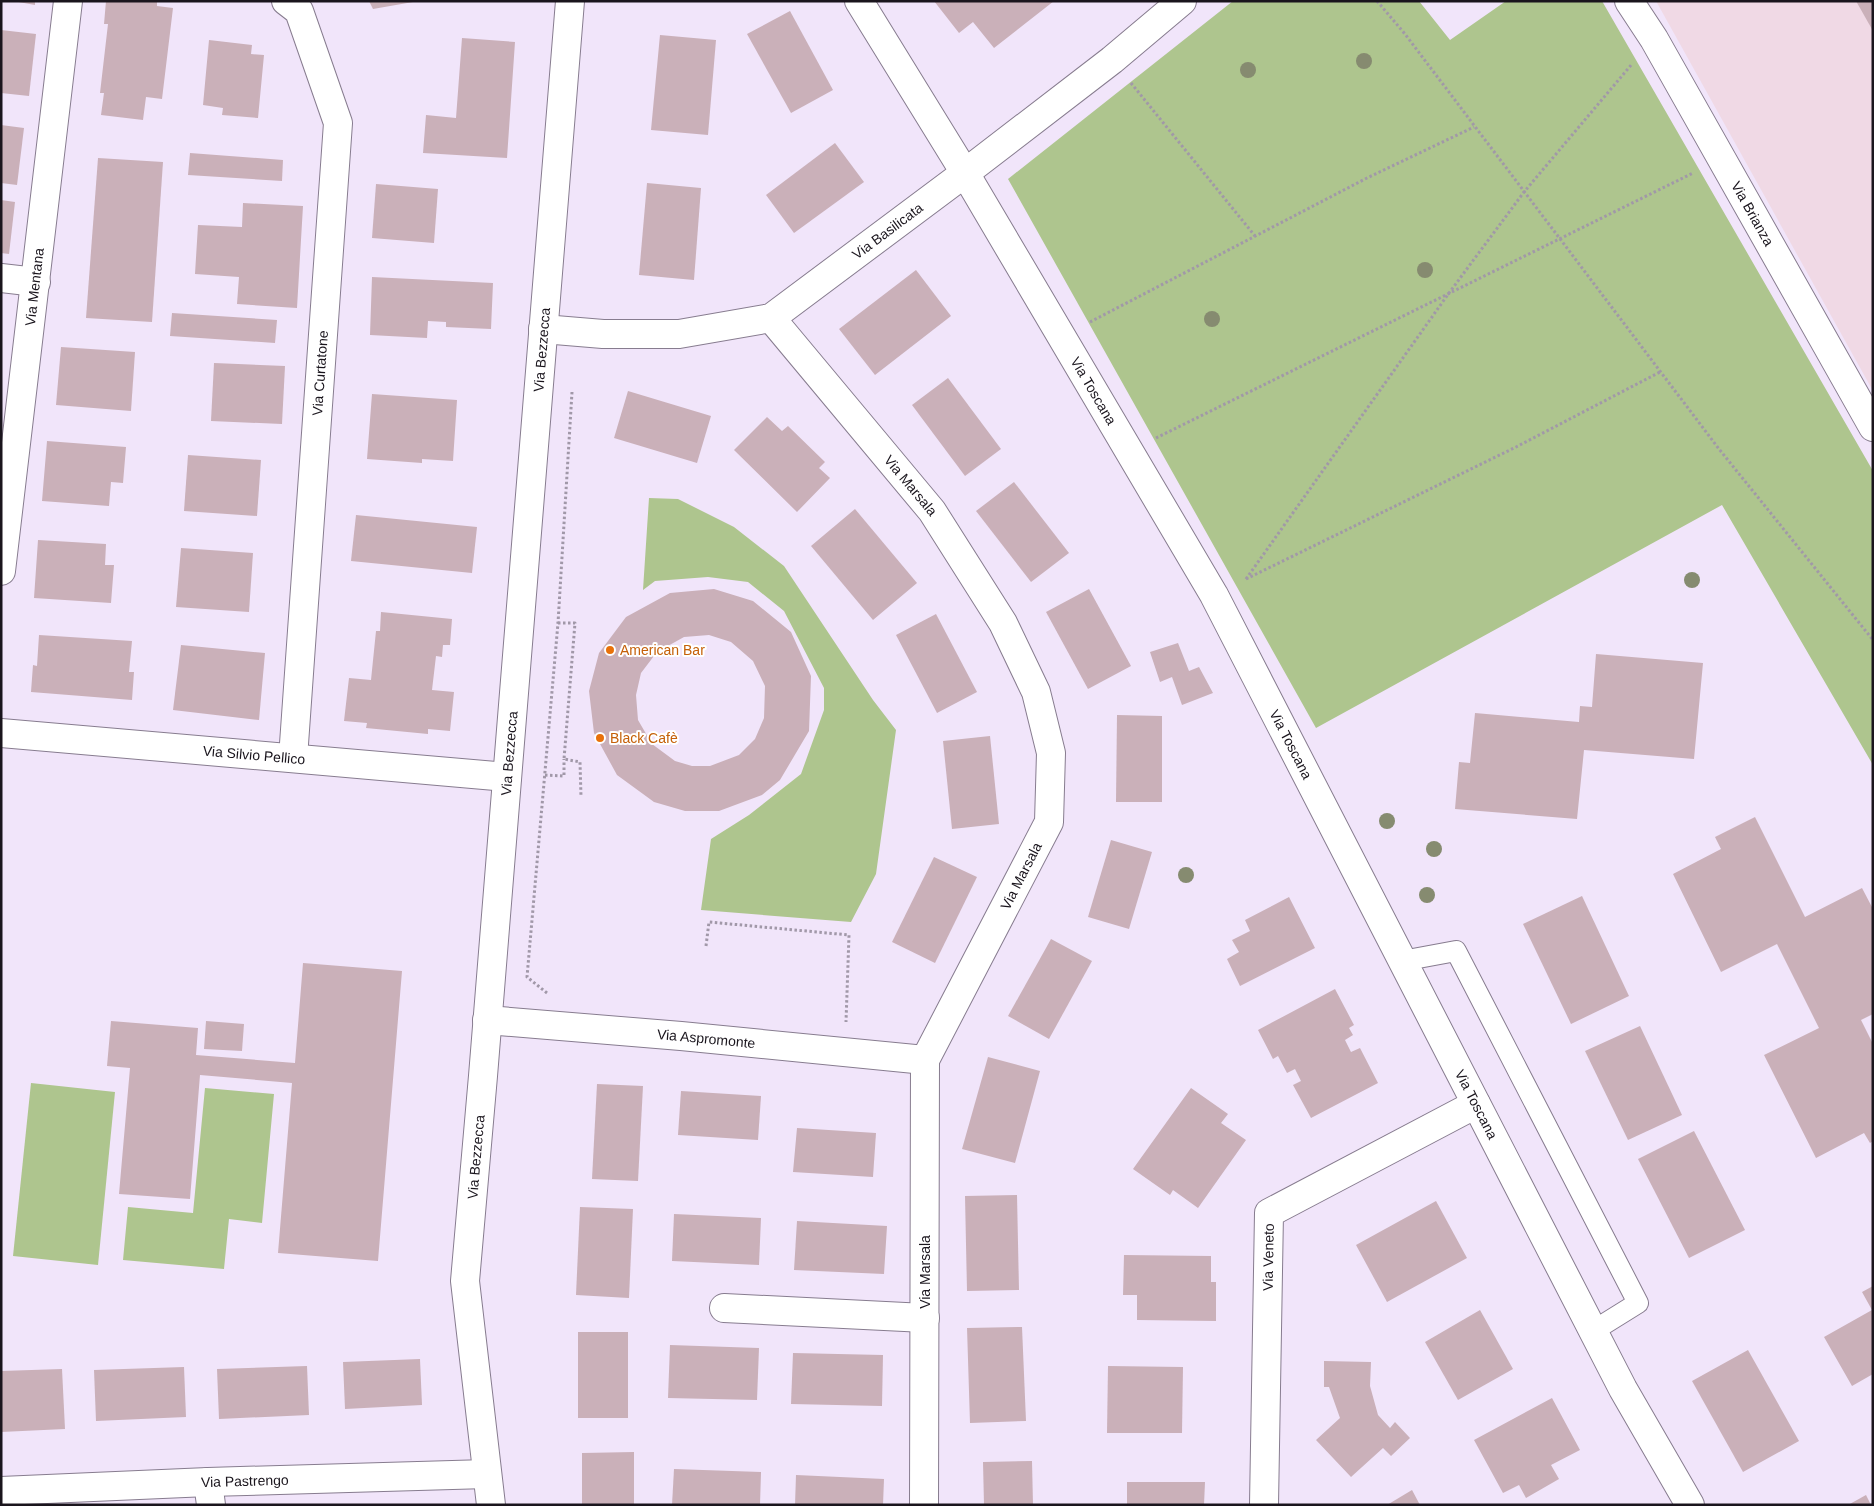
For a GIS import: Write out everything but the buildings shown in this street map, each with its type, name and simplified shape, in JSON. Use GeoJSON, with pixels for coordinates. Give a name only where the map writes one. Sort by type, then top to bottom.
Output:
{"type":"FeatureCollection","features":[{"type":"Feature","properties":{"kind":"street","name":"Via Mentana"},"geometry":{"type":"LineString","coordinates":[[1,571],[68,1]]}},
{"type":"Feature","properties":{"kind":"street","name":"Via Curtatone"},"geometry":{"type":"LineString","coordinates":[[286,1],[299,12],[338,123],[293,758]]}},
{"type":"Feature","properties":{"kind":"street","name":"Via Bezzecca"},"geometry":{"type":"LineString","coordinates":[[491,1505],[465,1281],[570,1]]}},
{"type":"Feature","properties":{"kind":"street","name":"Via Toscana"},"geometry":{"type":"LineString","coordinates":[[860,1],[965,173],[1214,594],[1623,1389],[1690,1505]]}},
{"type":"Feature","properties":{"kind":"street","name":"Via Basilicata"},"geometry":{"type":"LineString","coordinates":[[543,329],[603,334],[680,334],[771,318],[1112,60],[1182,1]]}},
{"type":"Feature","properties":{"kind":"street","name":"Via Brianza"},"geometry":{"type":"LineString","coordinates":[[1630,1],[1654,39],[1873,427]]}},
{"type":"Feature","properties":{"kind":"street"},"geometry":{"type":"LineString","coordinates":[[1,278],[36,282]]}},
{"type":"Feature","properties":{"kind":"street","name":"Via Marsala"},"geometry":{"type":"LineString","coordinates":[[771,318],[932,511],[1003,623],[1036,692],[1051,754],[1049,822],[925,1060],[924,1505]]}},
{"type":"Feature","properties":{"kind":"street","name":"Via Silvio Pellico"},"geometry":{"type":"LineString","coordinates":[[1,733],[507,777]]}},
{"type":"Feature","properties":{"kind":"street","name":"Via Aspromonte"},"geometry":{"type":"LineString","coordinates":[[487,1020],[681,1036],[925,1060]]}},
{"type":"Feature","properties":{"kind":"street","name":"Via Veneto"},"geometry":{"type":"LineString","coordinates":[[1264,1505],[1269,1213],[1476,1104]]}},
{"type":"Feature","properties":{"kind":"street"},"geometry":{"type":"LineString","coordinates":[[724,1308],[925,1318]]}},
{"type":"Feature","properties":{"kind":"street","name":"Via Pastrengo"},"geometry":{"type":"LineString","coordinates":[[1,1492],[210,1493],[487,1474]]}},
{"type":"Feature","properties":{"kind":"lane"},"geometry":{"type":"LineString","coordinates":[[1402,961],[1456,951],[1466,969],[1638,1303],[1594,1331]]}},
{"type":"Feature","properties":{"kind":"path"},"geometry":{"type":"LineString","coordinates":[[1377,1],[1405,34],[1725,457],[1873,640]]}},
{"type":"Feature","properties":{"kind":"path"},"geometry":{"type":"LineString","coordinates":[[1246,579],[1449,293],[1524,192],[1654,39]]}},
{"type":"Feature","properties":{"kind":"path"},"geometry":{"type":"LineString","coordinates":[[1112,60],[1255,236]]}},
{"type":"Feature","properties":{"kind":"path"},"geometry":{"type":"LineString","coordinates":[[1061,337],[1367,178],[1474,126]]}},
{"type":"Feature","properties":{"kind":"path"},"geometry":{"type":"LineString","coordinates":[[1129,452],[1722,159]]}},
{"type":"Feature","properties":{"kind":"path"},"geometry":{"type":"LineString","coordinates":[[1214,594],[1507,451],[1660,372]]}},
{"type":"Feature","properties":{"kind":"path"},"geometry":{"type":"LineString","coordinates":[[553,999],[527,977],[558,623],[572,392]]}},
{"type":"Feature","properties":{"kind":"path"},"geometry":{"type":"LineString","coordinates":[[545,775],[564,776],[574,623],[558,623]]}},
{"type":"Feature","properties":{"kind":"path"},"geometry":{"type":"LineString","coordinates":[[564,759],[580,762],[581,797]]}},
{"type":"Feature","properties":{"kind":"path"},"geometry":{"type":"LineString","coordinates":[[706,946],[709,922],[849,935],[846,1025],[839,1024]]}},
{"type":"Feature","properties":{"kind":"shaded area"},"geometry":{"type":"Polygon","coordinates":[[[1656,1],[1873,1],[1873,391],[1656,1]]]}},
{"type":"Feature","properties":{"kind":"green space"},"geometry":{"type":"Polygon","coordinates":[[[1233,1],[1419,1],[1450,40],[1506,1],[1602,1],[1873,471],[1873,765],[1722,505],[1316,728],[1008,179],[1233,1]]]}},
{"type":"Feature","properties":{"kind":"green space"},"geometry":{"type":"Polygon","coordinates":[[[649,498],[678,499],[734,527],[784,566],[873,700],[896,730],[876,874],[851,922],[701,910],[711,839],[749,815],[801,774],[824,710],[824,688],[784,611],[748,582],[708,577],[655,581],[643,590],[649,498]]]}},
{"type":"Feature","properties":{"kind":"green space"},"geometry":{"type":"Polygon","coordinates":[[[31,1083],[115,1092],[98,1265],[13,1256],[31,1083]]]}},
{"type":"Feature","properties":{"kind":"green space"},"geometry":{"type":"Polygon","coordinates":[[[205,1088],[274,1094],[262,1223],[229,1219],[224,1269],[123,1260],[128,1207],[193,1213],[205,1088]]]}},
{"type":"Feature","properties":{"kind":"place","name":"American Bar"},"geometry":{"type":"Point","coordinates":[610,650]}},
{"type":"Feature","properties":{"kind":"place","name":"Black Cafè"},"geometry":{"type":"Point","coordinates":[600,738]}}]}
